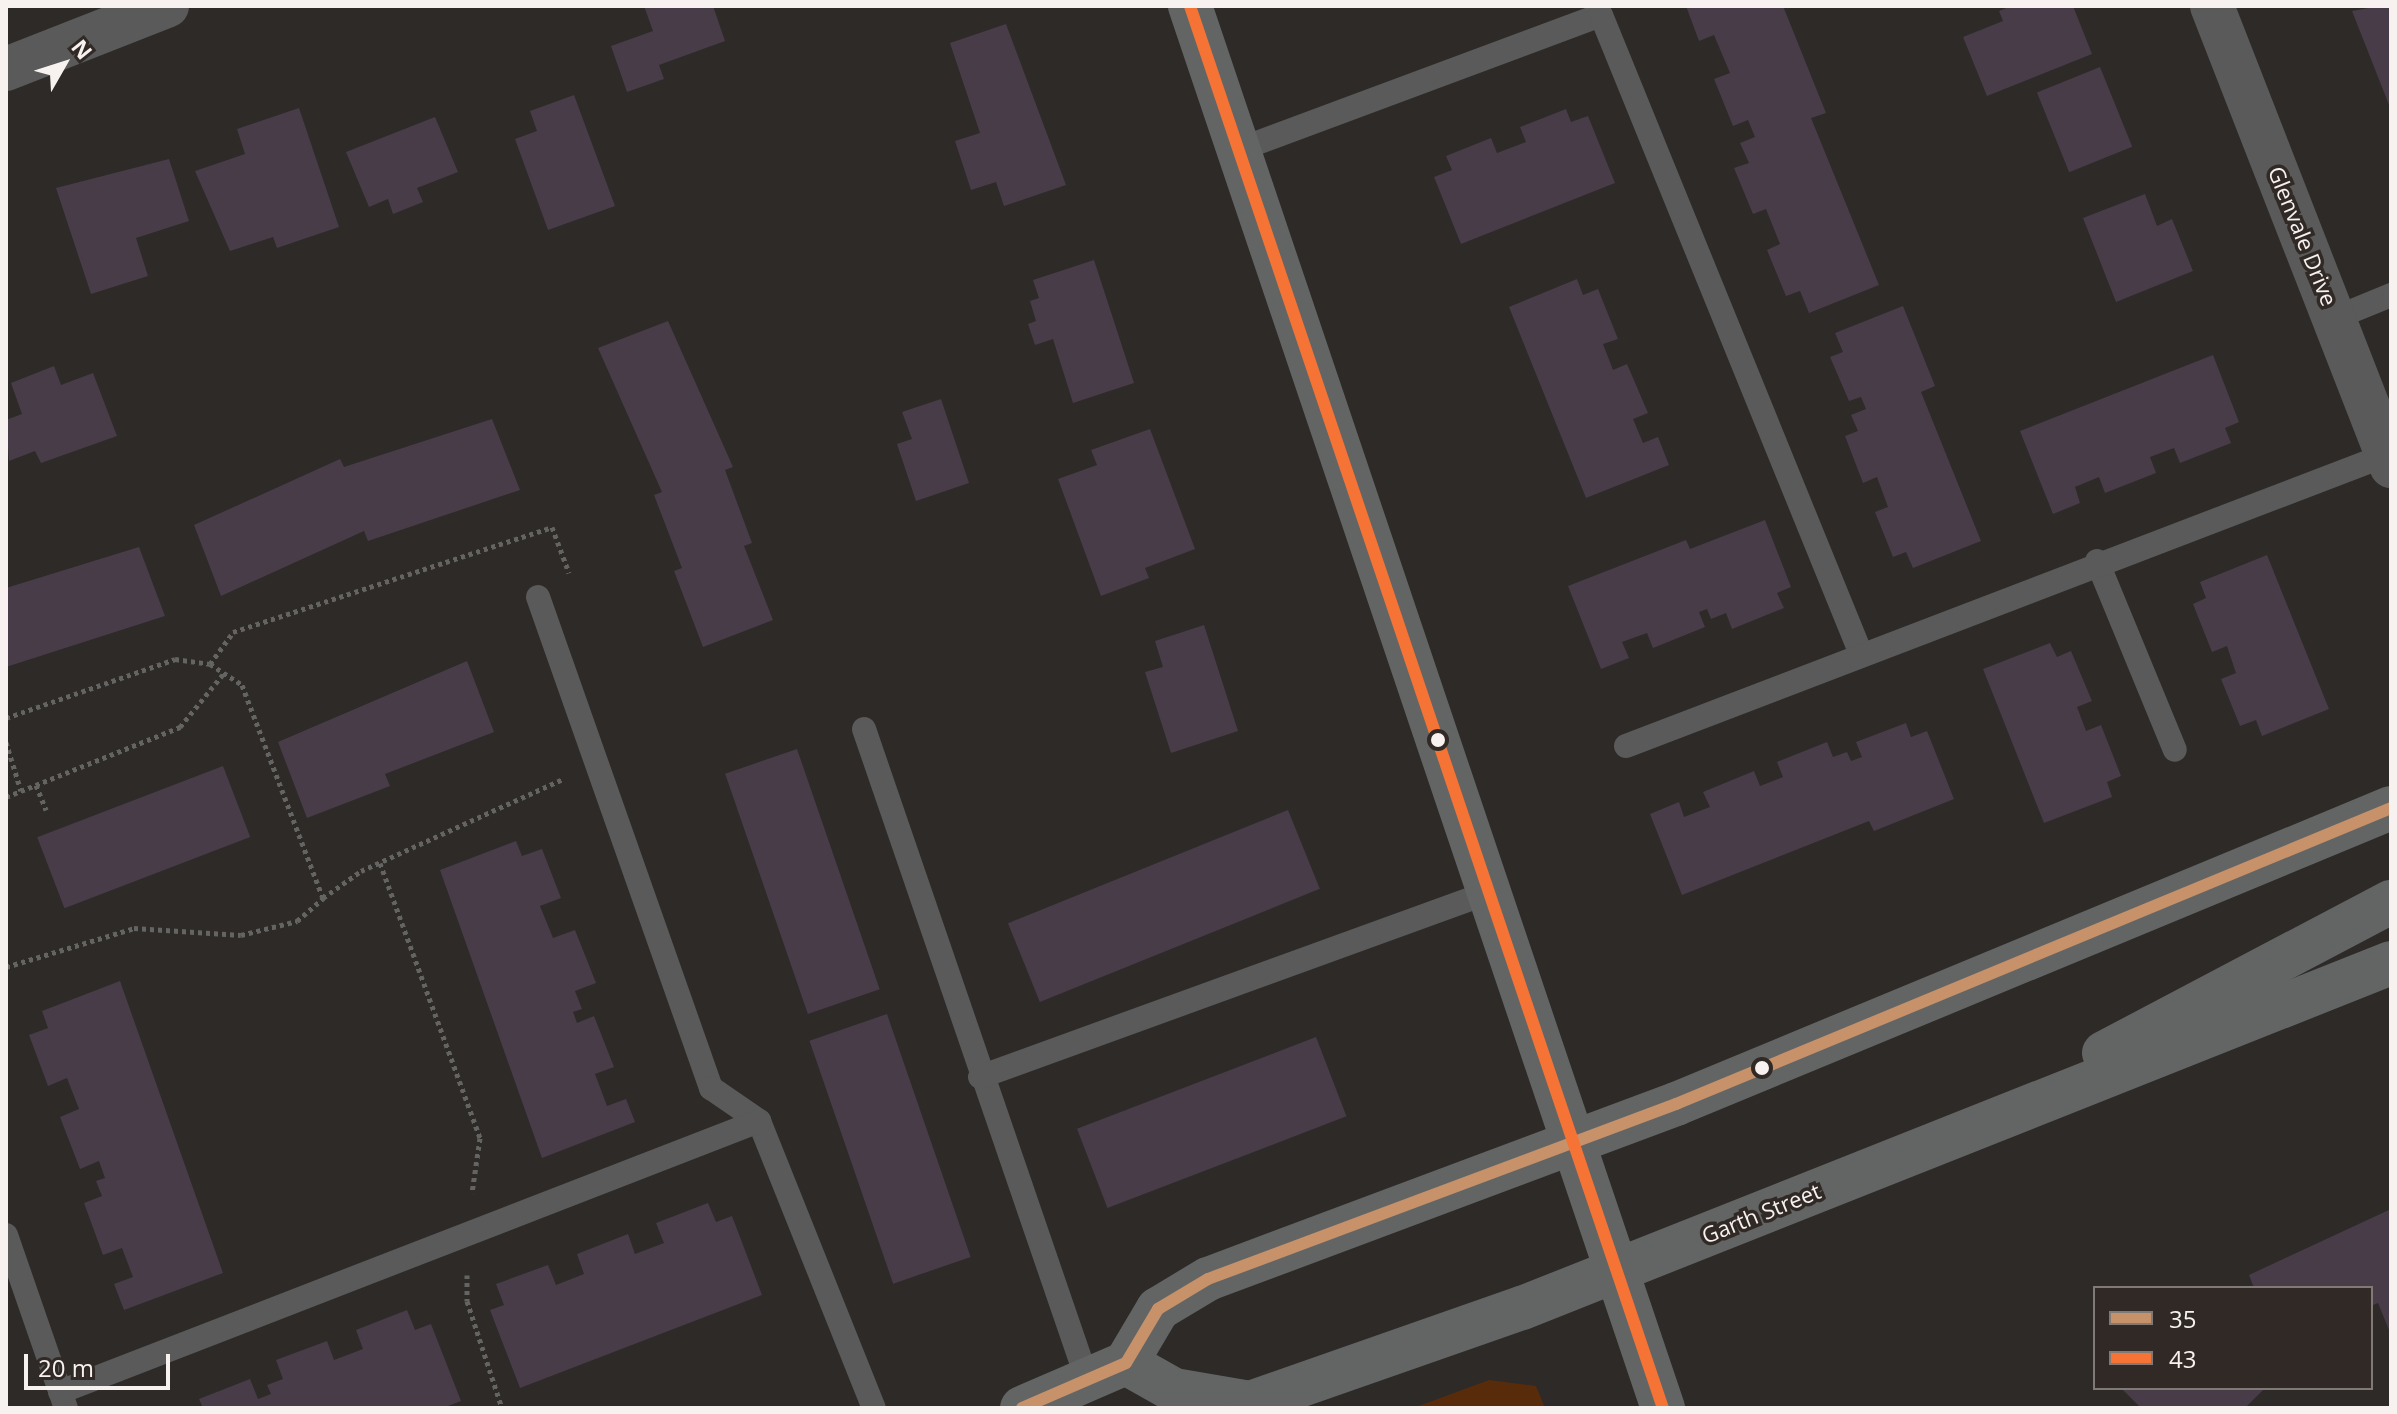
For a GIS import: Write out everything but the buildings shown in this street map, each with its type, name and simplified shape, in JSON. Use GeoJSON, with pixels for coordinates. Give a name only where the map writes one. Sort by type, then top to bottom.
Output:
{"type":"FeatureCollection","features":[{"type":"Feature","properties":{"kind":"main road"},"geometry":{"type":"LineString","coordinates":[[1190,6],[1490,892],[1614,1272],[1663,1408]]}},
{"type":"Feature","properties":{"kind":"main road"},"geometry":{"type":"LineString","coordinates":[[1022,1408],[1106,1371],[1158,1309],[1208,1279],[1572,1141],[2391,808]]}},
{"type":"Feature","properties":{"kind":"main road"},"geometry":{"type":"LineString","coordinates":[[1967,1131],[2230,981],[2391,902]]}},
{"type":"Feature","properties":{"kind":"main road","name":"Garth Street"},"geometry":{"type":"LineString","coordinates":[[1106,1371],[1174,1390],[1250,1403],[1614,1272],[2391,963]]}},
{"type":"Feature","properties":{"kind":"street"},"geometry":{"type":"LineString","coordinates":[[6,69],[167,6]]}},
{"type":"Feature","properties":{"kind":"street","name":"Glenvale Drive"},"geometry":{"type":"LineString","coordinates":[[2212,6],[2389,461]]}},
{"type":"Feature","properties":{"kind":"lane"},"geometry":{"type":"LineString","coordinates":[[1238,150],[1601,15],[1861,654]]}},
{"type":"Feature","properties":{"kind":"lane"},"geometry":{"type":"LineString","coordinates":[[2335,318],[2391,295]]}},
{"type":"Feature","properties":{"kind":"lane"},"geometry":{"type":"LineString","coordinates":[[1626,746],[2097,561],[2389,461]]}},
{"type":"Feature","properties":{"kind":"lane"},"geometry":{"type":"LineString","coordinates":[[2097,561],[2175,750]]}},
{"type":"Feature","properties":{"kind":"lane"},"geometry":{"type":"LineString","coordinates":[[538,597],[711,1088],[759,1121],[874,1408]]}},
{"type":"Feature","properties":{"kind":"lane"},"geometry":{"type":"LineString","coordinates":[[864,729],[980,1077],[1106,1371]]}},
{"type":"Feature","properties":{"kind":"lane"},"geometry":{"type":"LineString","coordinates":[[980,1077],[1490,892]]}},
{"type":"Feature","properties":{"kind":"lane"},"geometry":{"type":"LineString","coordinates":[[6,1235],[63,1400],[466,1235],[759,1121]]}},
{"type":"Feature","properties":{"kind":"path"},"geometry":{"type":"LineString","coordinates":[[210,664],[233,632],[552,527],[573,586],[538,597]]}},
{"type":"Feature","properties":{"kind":"path"},"geometry":{"type":"LineString","coordinates":[[6,718],[175,659],[210,664],[242,685],[323,898]]}},
{"type":"Feature","properties":{"kind":"path"},"geometry":{"type":"LineString","coordinates":[[6,797],[180,727],[224,673]]}},
{"type":"Feature","properties":{"kind":"path"},"geometry":{"type":"LineString","coordinates":[[6,742],[21,791]]}},
{"type":"Feature","properties":{"kind":"path"},"geometry":{"type":"LineString","coordinates":[[6,967],[134,928],[241,935],[297,921],[323,898],[380,863],[599,763]]}},
{"type":"Feature","properties":{"kind":"path"},"geometry":{"type":"LineString","coordinates":[[36,785],[46,810]]}},
{"type":"Feature","properties":{"kind":"path"},"geometry":{"type":"LineString","coordinates":[[380,863],[480,1138],[466,1235],[467,1301],[502,1408]]}},
{"type":"Feature","properties":{"kind":"shaded area"},"geometry":{"type":"Polygon","coordinates":[[[1489,1380],[1536,1386],[1545,1408],[1413,1408],[1489,1380]]]}},
{"type":"Feature","properties":{"kind":"transit line","name":"43"},"geometry":{"type":"LineString","coordinates":[[1190,6],[1663,1408]]}},
{"type":"Feature","properties":{"kind":"transit line","name":"35"},"geometry":{"type":"LineString","coordinates":[[1022,1408],[1126,1363],[1158,1309],[1208,1279],[1676,1104],[2391,808]]}}]}
